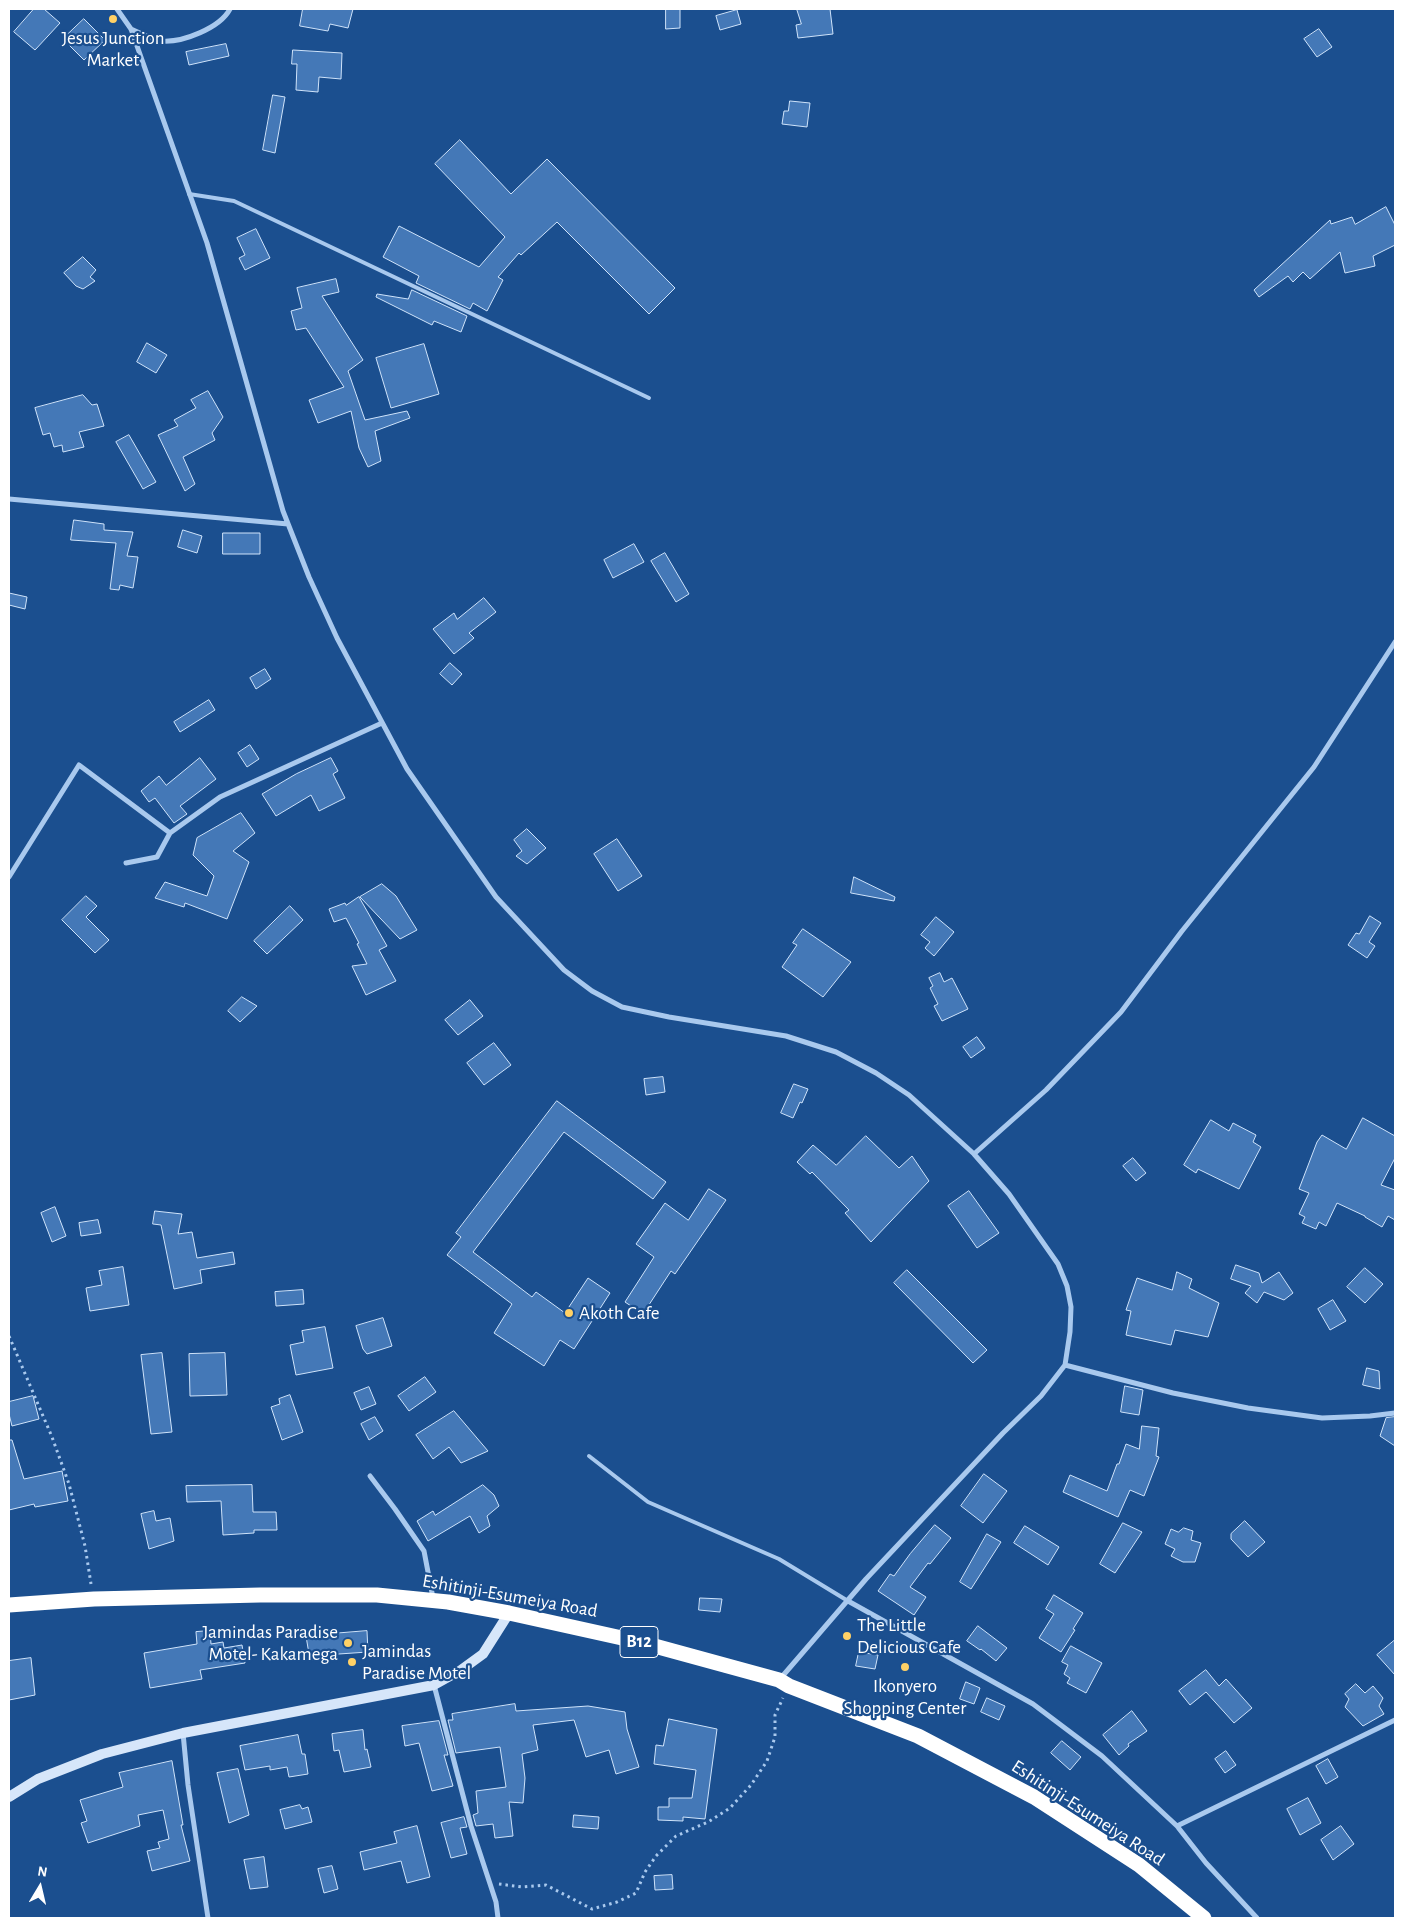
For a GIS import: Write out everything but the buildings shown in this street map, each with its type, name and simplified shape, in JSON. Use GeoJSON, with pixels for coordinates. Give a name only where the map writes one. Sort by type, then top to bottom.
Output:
{"type":"FeatureCollection","features":[{"type":"Feature","properties":{"kind":"highway","name":"Eshitinji-Esumeiya Road"},"geometry":{"type":"LineString","coordinates":[[9,1605],[94,1599],[260,1595],[377,1595],[434,1601],[509,1613],[640,1642],[784,1683],[918,1736],[1034,1797],[1139,1865],[1204,1918]]}},
{"type":"Feature","properties":{"kind":"street"},"geometry":{"type":"LineString","coordinates":[[117,9],[131,29],[207,244],[288,524],[309,578],[336,638],[406,769],[496,897],[564,970],[592,991],[622,1007],[669,1017],[786,1036],[836,1052],[876,1073],[909,1095],[974,1154],[1008,1194],[1035,1228],[1058,1264],[1067,1286],[1071,1308],[1070,1332],[1064,1365],[1041,1396],[983,1454],[866,1579],[784,1683]]}},
{"type":"Feature","properties":{"kind":"street"},"geometry":{"type":"LineString","coordinates":[[131,29],[161,40],[182,38],[205,31],[230,9]]}},
{"type":"Feature","properties":{"kind":"street"},"geometry":{"type":"LineString","coordinates":[[9,498],[288,524]]}},
{"type":"Feature","properties":{"kind":"street"},"geometry":{"type":"LineString","coordinates":[[974,1154],[1046,1090],[1121,1012],[1182,931],[1314,767],[1395,642]]}},
{"type":"Feature","properties":{"kind":"street"},"geometry":{"type":"LineString","coordinates":[[126,863],[157,857],[170,833],[220,797],[382,723]]}},
{"type":"Feature","properties":{"kind":"street"},"geometry":{"type":"LineString","coordinates":[[9,877],[79,765],[170,833]]}},
{"type":"Feature","properties":{"kind":"street"},"geometry":{"type":"LineString","coordinates":[[1064,1365],[1154,1388],[1248,1408],[1322,1418],[1395,1413]]}},
{"type":"Feature","properties":{"kind":"street"},"geometry":{"type":"LineString","coordinates":[[370,1476],[424,1551],[434,1601]]}},
{"type":"Feature","properties":{"kind":"street"},"geometry":{"type":"LineString","coordinates":[[848,1601],[1033,1704],[1102,1756],[1178,1826],[1206,1863],[1257,1918]]}},
{"type":"Feature","properties":{"kind":"street"},"geometry":{"type":"LineString","coordinates":[[9,1796],[38,1779],[102,1754],[183,1732],[434,1685],[461,1670],[483,1654],[509,1613]]}},
{"type":"Feature","properties":{"kind":"street"},"geometry":{"type":"LineString","coordinates":[[434,1685],[471,1826],[496,1902],[498,1918]]}},
{"type":"Feature","properties":{"kind":"street"},"geometry":{"type":"LineString","coordinates":[[1178,1826],[1395,1720]]}},
{"type":"Feature","properties":{"kind":"street"},"geometry":{"type":"LineString","coordinates":[[183,1732],[188,1785],[208,1918]]}},
{"type":"Feature","properties":{"kind":"lane"},"geometry":{"type":"LineString","coordinates":[[189,194],[234,201],[650,398]]}},
{"type":"Feature","properties":{"kind":"lane"},"geometry":{"type":"LineString","coordinates":[[589,1456],[648,1502],[779,1559],[848,1601]]}},
{"type":"Feature","properties":{"kind":"path"},"geometry":{"type":"LineString","coordinates":[[9,1336],[70,1484],[85,1546],[94,1599]]}},
{"type":"Feature","properties":{"kind":"path"},"geometry":{"type":"LineString","coordinates":[[489,1883],[522,1887],[546,1885],[592,1909],[617,1902],[636,1893],[645,1872],[656,1856],[676,1836],[708,1822],[730,1808],[767,1762],[774,1736],[775,1714],[784,1683]]}},
{"type":"Feature","properties":{"kind":"place","name":"Jesus Junction Market"},"geometry":{"type":"Point","coordinates":[113,19]}},
{"type":"Feature","properties":{"kind":"place","name":"Akoth Cafe"},"geometry":{"type":"Point","coordinates":[569,1313]}},
{"type":"Feature","properties":{"kind":"place","name":"The Little Delicious Cafe"},"geometry":{"type":"Point","coordinates":[847,1636]}},
{"type":"Feature","properties":{"kind":"place","name":"Jamindas Paradise Motel- Kakamega"},"geometry":{"type":"Point","coordinates":[348,1643]}},
{"type":"Feature","properties":{"kind":"place","name":"Jamindas Paradise Motel"},"geometry":{"type":"Point","coordinates":[352,1662]}},
{"type":"Feature","properties":{"kind":"place","name":"Ikonyero Shopping Center"},"geometry":{"type":"Point","coordinates":[905,1667]}}]}
